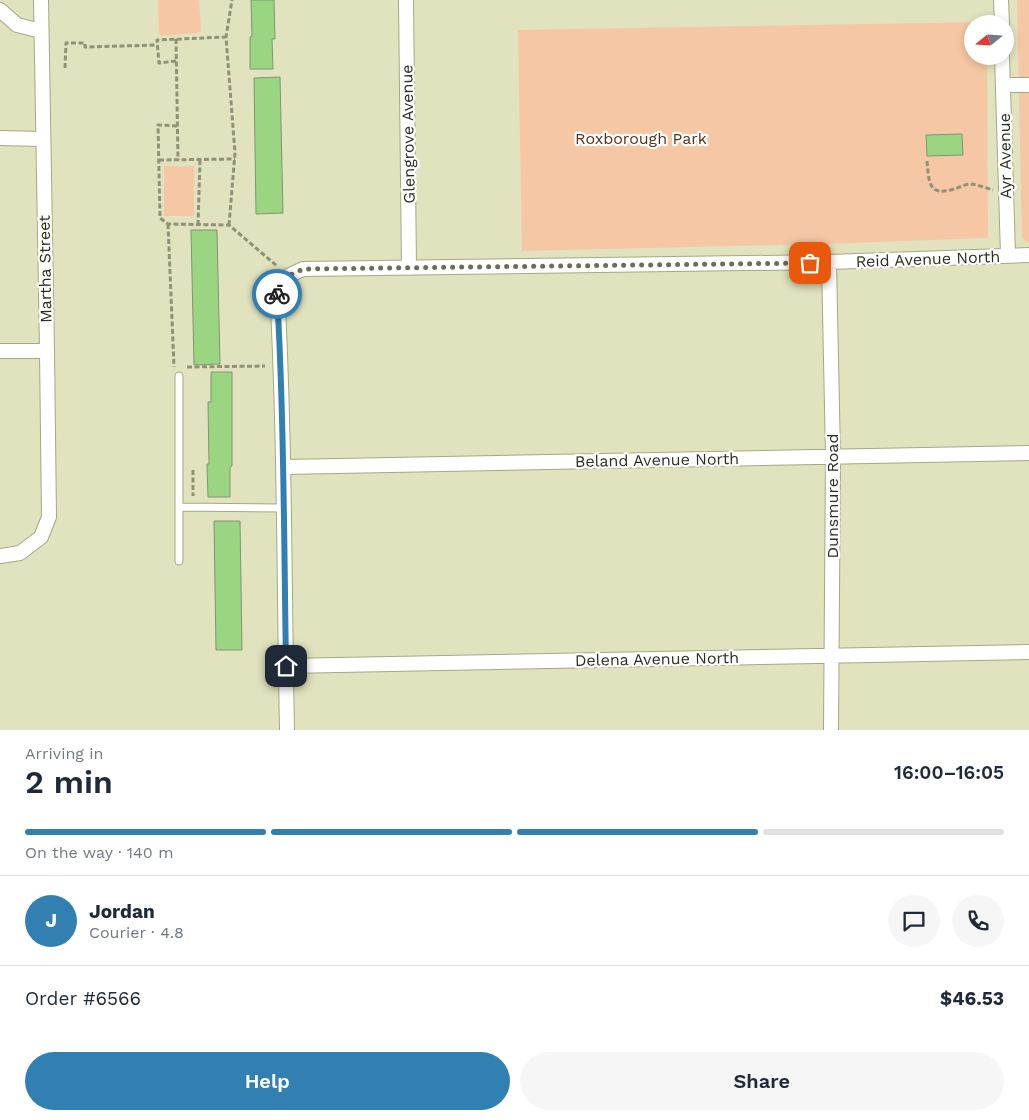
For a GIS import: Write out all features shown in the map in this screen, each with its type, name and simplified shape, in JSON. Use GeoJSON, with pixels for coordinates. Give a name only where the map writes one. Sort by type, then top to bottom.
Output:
{"type":"FeatureCollection","features":[{"type":"Feature","properties":{"kind":"street","name":"Martha Street"},"geometry":{"type":"LineString","coordinates":[[0,556],[20,553],[41,537],[48,517],[47,351],[40,0]]}},
{"type":"Feature","properties":{"kind":"street","name":"Glengrove Avenue"},"geometry":{"type":"LineString","coordinates":[[406,0],[409,268]]}},
{"type":"Feature","properties":{"kind":"street"},"geometry":{"type":"LineString","coordinates":[[1001,0],[1002,15]]}},
{"type":"Feature","properties":{"kind":"street"},"geometry":{"type":"LineString","coordinates":[[0,10],[17,25],[41,32]]}},
{"type":"Feature","properties":{"kind":"street","name":"Ayr Avenue"},"geometry":{"type":"LineString","coordinates":[[1002,65],[1008,255]]}},
{"type":"Feature","properties":{"kind":"street"},"geometry":{"type":"LineString","coordinates":[[1003,85],[1029,85]]}},
{"type":"Feature","properties":{"kind":"street"},"geometry":{"type":"LineString","coordinates":[[0,138],[42,139]]}},
{"type":"Feature","properties":{"kind":"street","name":"Reid Avenue North"},"geometry":{"type":"LineString","coordinates":[[288,276],[303,269],[829,262],[1029,255]]}},
{"type":"Feature","properties":{"kind":"street","name":"Dunsmure Road"},"geometry":{"type":"LineString","coordinates":[[829,262],[833,456],[831,730]]}},
{"type":"Feature","properties":{"kind":"street"},"geometry":{"type":"LineString","coordinates":[[287,730],[284,466],[281,365],[276,289],[288,276]]}},
{"type":"Feature","properties":{"kind":"street"},"geometry":{"type":"LineString","coordinates":[[0,350],[47,351]]}},
{"type":"Feature","properties":{"kind":"street","name":"Beland Avenue North"},"geometry":{"type":"LineString","coordinates":[[284,466],[1029,454]]}},
{"type":"Feature","properties":{"kind":"street","name":"Delena Avenue North"},"geometry":{"type":"LineString","coordinates":[[286,666],[1029,652]]}},
{"type":"Feature","properties":{"kind":"lane"},"geometry":{"type":"LineString","coordinates":[[179,376],[179,562]]}},
{"type":"Feature","properties":{"kind":"lane"},"geometry":{"type":"LineString","coordinates":[[179,507],[284,508]]}},
{"type":"Feature","properties":{"kind":"path"},"geometry":{"type":"LineString","coordinates":[[229,225],[235,159],[226,37],[232,0]]}},
{"type":"Feature","properties":{"kind":"path"},"geometry":{"type":"LineString","coordinates":[[176,61],[159,63],[157,40],[226,37]]}},
{"type":"Feature","properties":{"kind":"path"},"geometry":{"type":"LineString","coordinates":[[176,39],[178,160]]}},
{"type":"Feature","properties":{"kind":"path"},"geometry":{"type":"LineString","coordinates":[[65,68],[66,44],[85,43],[85,47],[158,45]]}},
{"type":"Feature","properties":{"kind":"path"},"geometry":{"type":"LineString","coordinates":[[177,126],[158,125],[160,218],[168,224],[229,225],[288,276]]}},
{"type":"Feature","properties":{"kind":"path"},"geometry":{"type":"LineString","coordinates":[[159,160],[235,159]]}},
{"type":"Feature","properties":{"kind":"path"},"geometry":{"type":"LineString","coordinates":[[198,225],[200,160]]}},
{"type":"Feature","properties":{"kind":"path"},"geometry":{"type":"LineString","coordinates":[[928,161],[929,182],[937,191],[946,192],[970,184],[1005,194]]}},
{"type":"Feature","properties":{"kind":"path"},"geometry":{"type":"LineString","coordinates":[[168,224],[174,368],[281,365]]}},
{"type":"Feature","properties":{"kind":"green space"},"geometry":{"type":"Polygon","coordinates":[[[158,0],[199,0],[201,31],[161,36],[159,33],[158,0]]]}},
{"type":"Feature","properties":{"kind":"green space"},"geometry":{"type":"Polygon","coordinates":[[[1017,0],[1029,0],[1029,243],[1022,236],[1017,0]]]}},
{"type":"Feature","properties":{"kind":"green space","name":"Roxborough Park"},"geometry":{"type":"Polygon","coordinates":[[[964,22],[964,65],[987,65],[988,238],[522,251],[518,30],[964,22]]]}},
{"type":"Feature","properties":{"kind":"green space"},"geometry":{"type":"Polygon","coordinates":[[[164,166],[194,166],[194,216],[164,216],[164,166]]]}},
{"type":"Feature","properties":{"kind":"building"},"geometry":{"type":"Polygon","coordinates":[[[251,0],[274,0],[275,39],[272,39],[273,69],[250,69],[250,37],[252,36],[251,0]]]}},
{"type":"Feature","properties":{"kind":"building"},"geometry":{"type":"Polygon","coordinates":[[[280,77],[283,213],[256,214],[254,78],[280,77]]]}},
{"type":"Feature","properties":{"kind":"building"},"geometry":{"type":"Polygon","coordinates":[[[962,134],[963,155],[927,156],[926,135],[962,134]]]}},
{"type":"Feature","properties":{"kind":"building"},"geometry":{"type":"Polygon","coordinates":[[[191,230],[217,230],[220,364],[194,365],[191,230]]]}},
{"type":"Feature","properties":{"kind":"building"},"geometry":{"type":"Polygon","coordinates":[[[211,372],[232,372],[232,466],[230,467],[230,497],[208,497],[208,402],[211,402],[211,372]]]}},
{"type":"Feature","properties":{"kind":"building"},"geometry":{"type":"Polygon","coordinates":[[[214,521],[240,521],[242,650],[216,650],[214,521]]]}},
{"type":"Feature","properties":{"kind":"way so far"},"geometry":{"type":"LineString","coordinates":[[277,294],[276,289],[288,276],[303,269],[810,263]]}},
{"type":"Feature","properties":{"kind":"route"},"geometry":{"type":"LineString","coordinates":[[277,294],[284,466],[286,666]]}}]}
